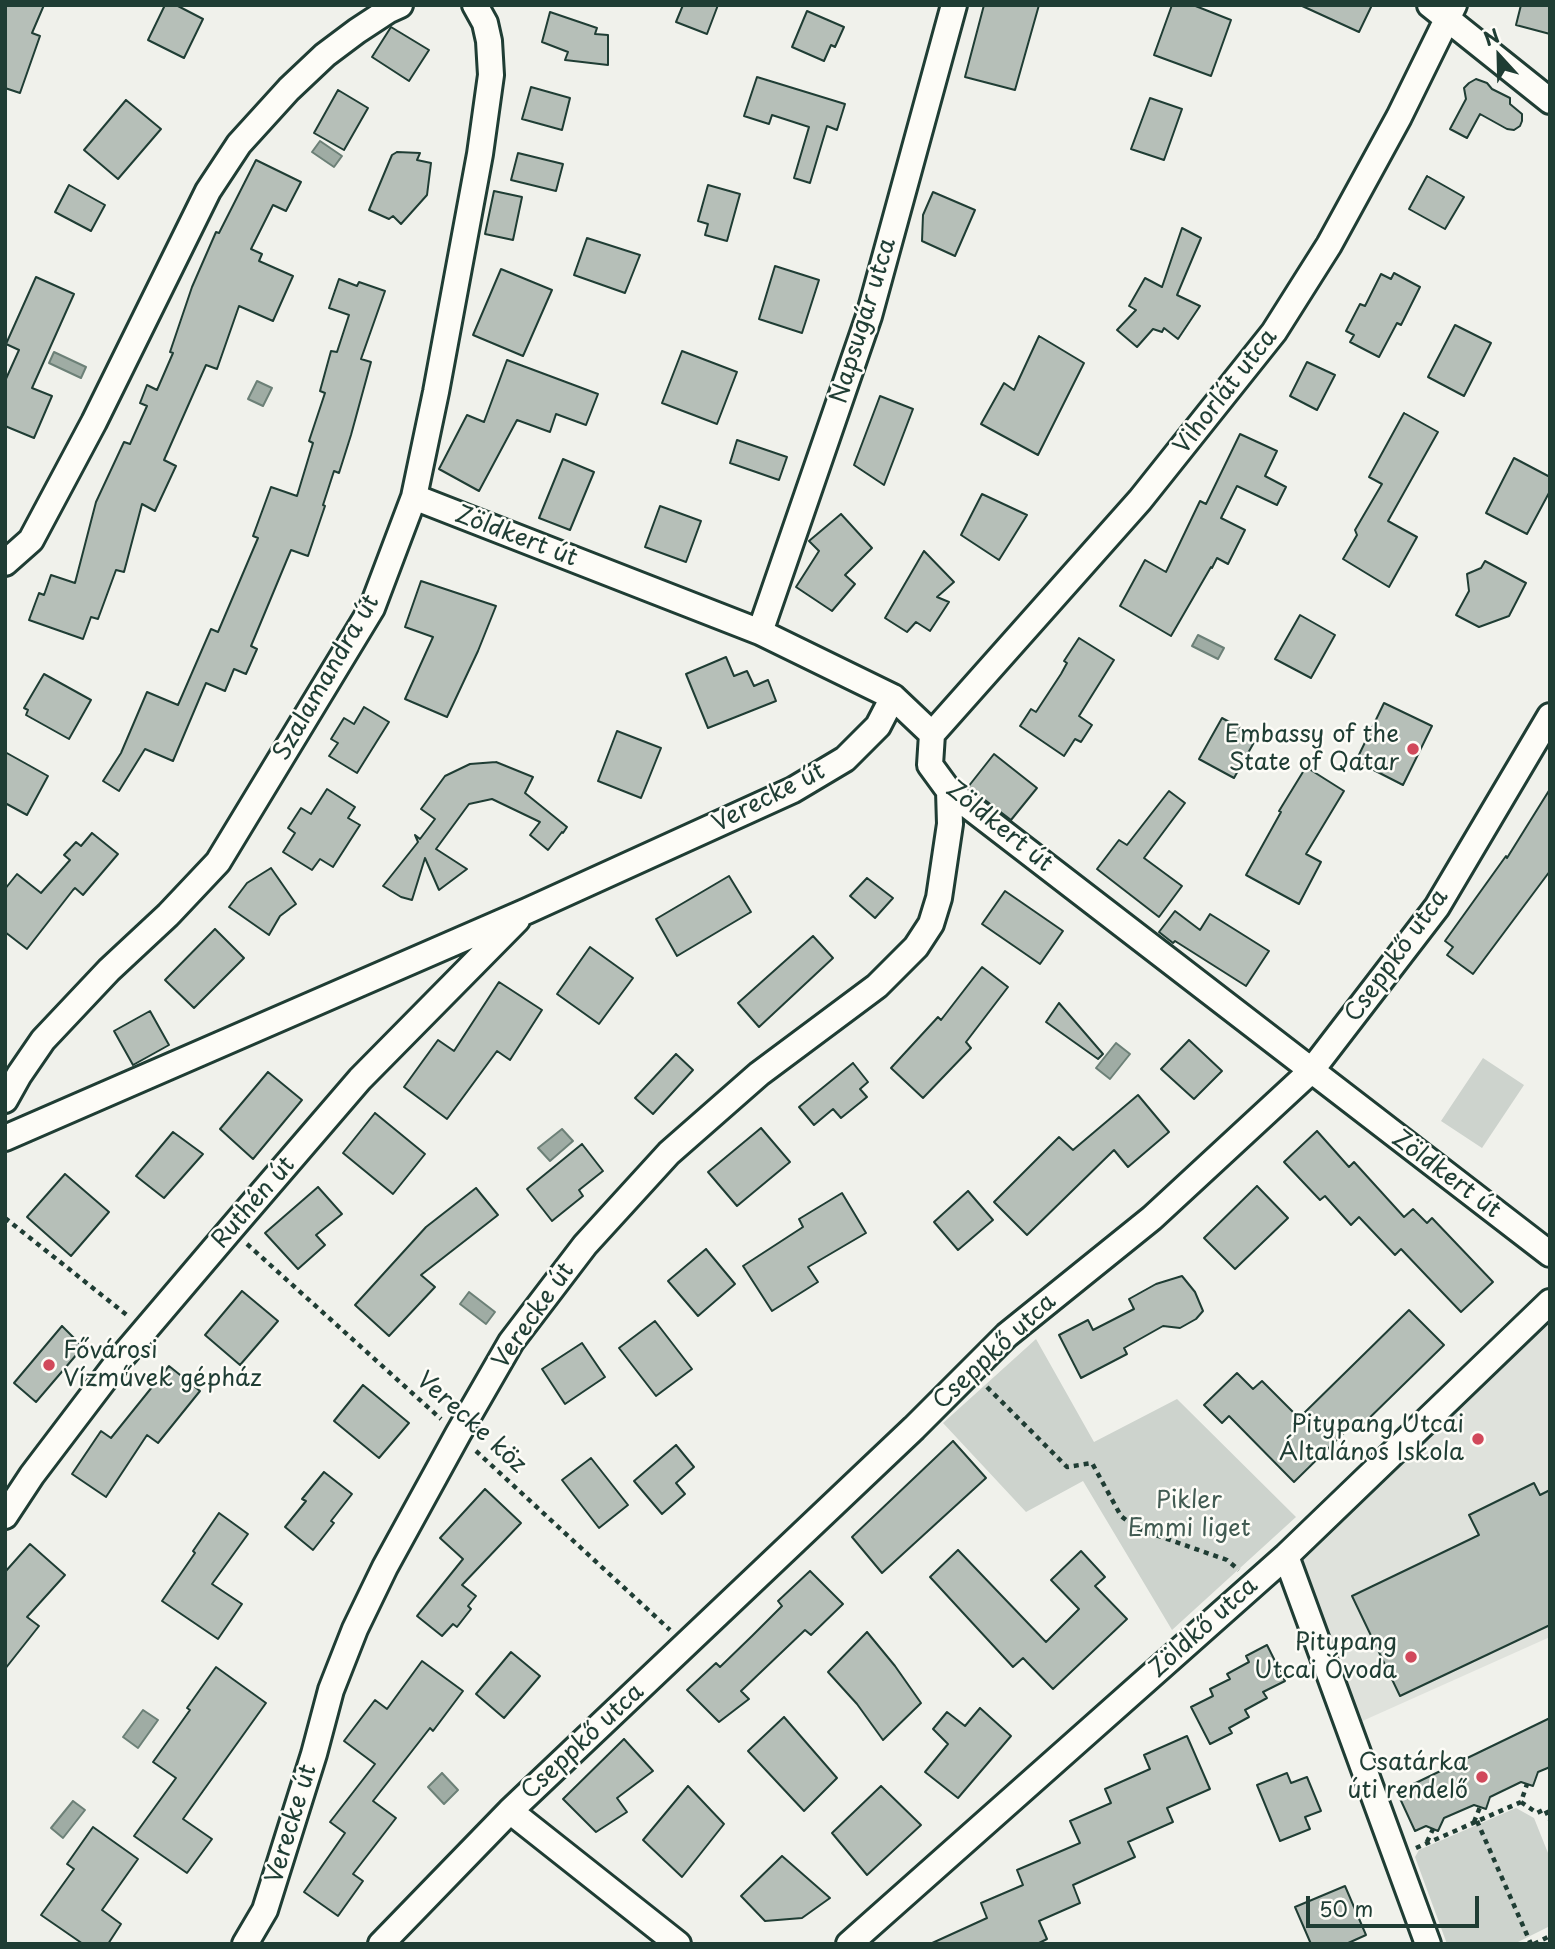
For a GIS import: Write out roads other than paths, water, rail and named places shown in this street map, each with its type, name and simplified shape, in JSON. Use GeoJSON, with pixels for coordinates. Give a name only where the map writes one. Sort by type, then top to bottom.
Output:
{"type":"FeatureCollection","features":[{"type":"Feature","properties":{"kind":"street"},"geometry":{"type":"LineString","coordinates":[[5,563],[31,540],[94,422],[208,191],[239,144],[289,89],[325,55],[356,31],[400,5]]}},
{"type":"Feature","properties":{"kind":"street","name":"Szalamandra út"},"geometry":{"type":"LineString","coordinates":[[5,1100],[12,1070],[218,862],[372,608],[414,497],[480,154],[491,75],[485,23],[475,5]]}},
{"type":"Feature","properties":{"kind":"street","name":"Napsugár utca"},"geometry":{"type":"LineString","coordinates":[[760,632],[869,316],[954,5]]}},
{"type":"Feature","properties":{"kind":"street"},"geometry":{"type":"LineString","coordinates":[[1444,10],[1550,101]]}},
{"type":"Feature","properties":{"kind":"street","name":"Vihorlát utca"},"geometry":{"type":"LineString","coordinates":[[932,734],[1140,500],[1274,332],[1329,245],[1399,117],[1444,10]]}},
{"type":"Feature","properties":{"kind":"street","name":"Zöldkert út"},"geometry":{"type":"LineString","coordinates":[[414,497],[760,632],[893,697],[932,734],[930,765],[950,791],[1550,1254]]}},
{"type":"Feature","properties":{"kind":"street","name":"Verecke út"},"geometry":{"type":"LineString","coordinates":[[5,1138],[527,911],[793,790],[845,759],[878,726],[893,697]]}},
{"type":"Feature","properties":{"kind":"street","name":"Cseppkő utca"},"geometry":{"type":"LineString","coordinates":[[381,1944],[510,1811],[1021,1323],[1152,1218],[1311,1071],[1437,907],[1550,716]]}},
{"type":"Feature","properties":{"kind":"street","name":"Verecke út"},"geometry":{"type":"LineString","coordinates":[[245,1944],[265,1910],[314,1754],[331,1690],[355,1629],[385,1567],[511,1342],[585,1245],[669,1153],[759,1074],[877,986],[916,947],[931,924],[939,898],[950,824],[950,791]]}},
{"type":"Feature","properties":{"kind":"street","name":"Ruthén út"},"geometry":{"type":"LineString","coordinates":[[5,1516],[117,1363],[360,1079],[527,911]]}},
{"type":"Feature","properties":{"kind":"street","name":"Zöldkő utca"},"geometry":{"type":"LineString","coordinates":[[849,1944],[1286,1556],[1550,1301]]}},
{"type":"Feature","properties":{"kind":"street"},"geometry":{"type":"LineString","coordinates":[[1286,1556],[1428,1944]]}},
{"type":"Feature","properties":{"kind":"street"},"geometry":{"type":"LineString","coordinates":[[510,1811],[678,1944]]}},
{"type":"Feature","properties":{"kind":"place","name":"Embassy of the State of Qatar"},"geometry":{"type":"Point","coordinates":[1413,749]}},
{"type":"Feature","properties":{"kind":"place","name":"Fővárosi Vízművek gépház"},"geometry":{"type":"Point","coordinates":[49,1365]}},
{"type":"Feature","properties":{"kind":"place","name":"Pitypang Utcai Általános Iskola"},"geometry":{"type":"Point","coordinates":[1478,1439]}},
{"type":"Feature","properties":{"kind":"place","name":"Pitypang Utcai Óvoda"},"geometry":{"type":"Point","coordinates":[1411,1657]}},
{"type":"Feature","properties":{"kind":"place","name":"Csatárka úti rendelő"},"geometry":{"type":"Point","coordinates":[1482,1777]}},
{"type":"Feature","properties":{"kind":"park label","name":"Pikler Emmi liget"},"geometry":{"type":"Point","coordinates":[1189,1515]}}]}
